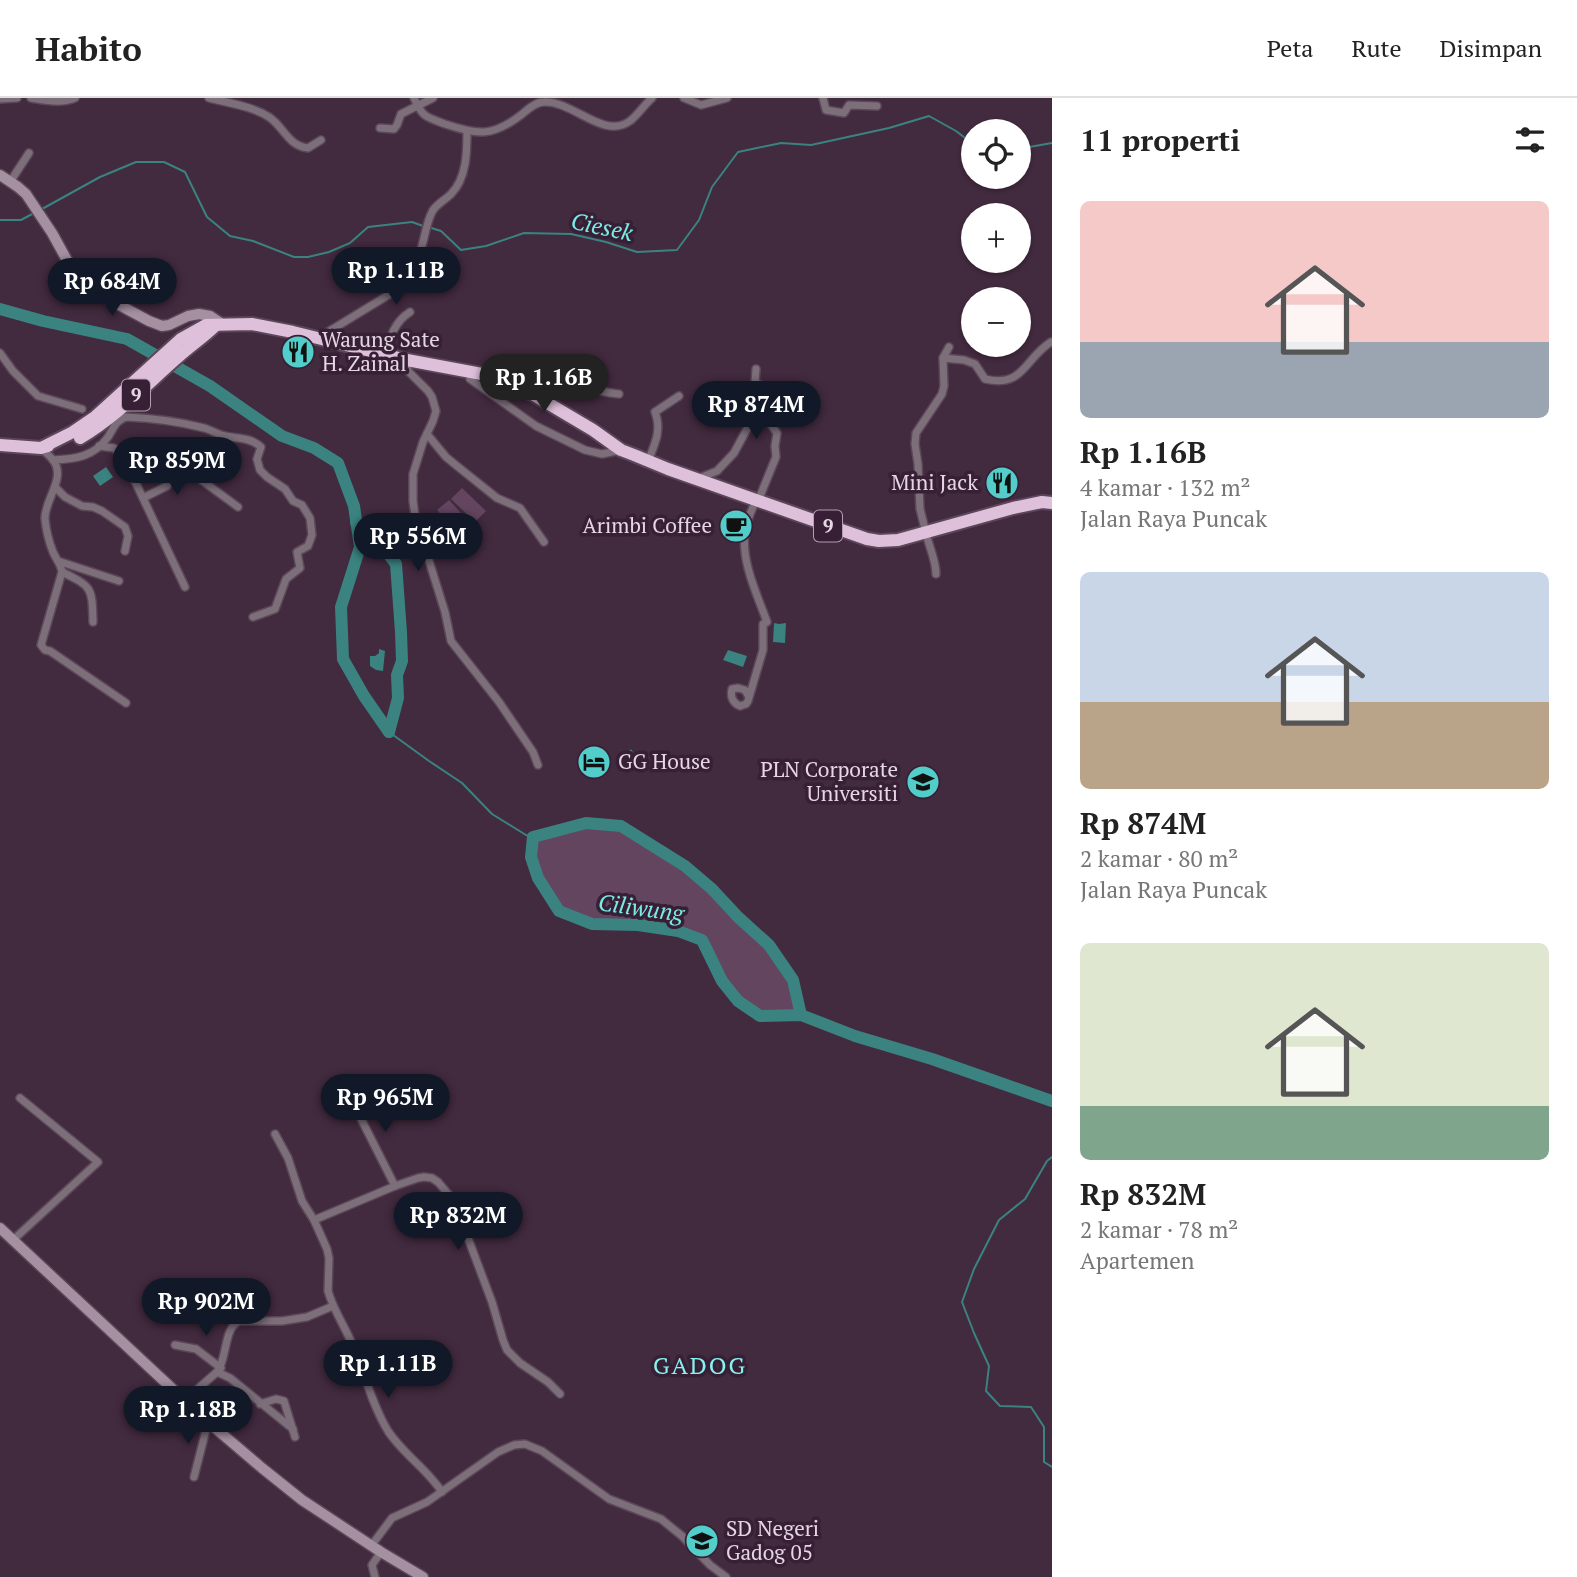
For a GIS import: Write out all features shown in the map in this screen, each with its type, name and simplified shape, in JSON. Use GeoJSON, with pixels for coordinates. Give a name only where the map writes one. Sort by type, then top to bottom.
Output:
{"type":"FeatureCollection","features":[{"type":"Feature","properties":{"kind":"highway","name":"9"},"geometry":{"type":"LineString","coordinates":[[48,446],[84,426],[181,339],[214,326],[251,324],[407,360],[487,375],[534,395],[621,450],[867,539],[898,540],[1013,508],[1042,502],[1052,503]]}},
{"type":"Feature","properties":{"kind":"highway"},"geometry":{"type":"LineString","coordinates":[[0,445],[48,446]]}},
{"type":"Feature","properties":{"kind":"street"},"geometry":{"type":"LineString","coordinates":[[0,99],[17,98]]}},
{"type":"Feature","properties":{"kind":"street"},"geometry":{"type":"LineString","coordinates":[[31,98],[62,101],[75,98]]}},
{"type":"Feature","properties":{"kind":"street"},"geometry":{"type":"LineString","coordinates":[[209,98],[258,112],[278,125],[290,141],[298,145],[308,148],[321,141]]}},
{"type":"Feature","properties":{"kind":"street"},"geometry":{"type":"LineString","coordinates":[[380,128],[394,129],[401,114],[415,101],[433,98]]}},
{"type":"Feature","properties":{"kind":"street"},"geometry":{"type":"LineString","coordinates":[[415,101],[419,111],[428,118],[481,133],[491,131],[544,102],[568,106],[606,127],[618,126],[628,123],[652,98]]}},
{"type":"Feature","properties":{"kind":"street"},"geometry":{"type":"LineString","coordinates":[[684,98],[701,105],[727,98]]}},
{"type":"Feature","properties":{"kind":"street"},"geometry":{"type":"LineString","coordinates":[[824,98],[826,110],[844,113],[849,105],[877,106]]}},
{"type":"Feature","properties":{"kind":"street"},"geometry":{"type":"LineString","coordinates":[[318,338],[401,286],[421,249],[433,210],[453,192],[459,182],[466,158],[467,131]]}},
{"type":"Feature","properties":{"kind":"street"},"geometry":{"type":"LineString","coordinates":[[10,182],[29,153]]}},
{"type":"Feature","properties":{"kind":"street"},"geometry":{"type":"LineString","coordinates":[[0,175],[21,189],[52,233],[76,274],[102,296],[162,326],[199,314],[210,316],[214,326]]}},
{"type":"Feature","properties":{"kind":"street"},"geometry":{"type":"LineString","coordinates":[[385,355],[397,324],[410,312]]}},
{"type":"Feature","properties":{"kind":"street"},"geometry":{"type":"LineString","coordinates":[[943,358],[970,361],[977,366],[985,379],[1000,380],[1017,377],[1037,353],[1051,342]]}},
{"type":"Feature","properties":{"kind":"street"},"geometry":{"type":"LineString","coordinates":[[936,575],[936,566],[920,509],[915,444],[916,433],[942,394],[943,358],[949,347]]}},
{"type":"Feature","properties":{"kind":"street"},"geometry":{"type":"LineString","coordinates":[[0,354],[38,396],[82,409]]}},
{"type":"Feature","properties":{"kind":"street"},"geometry":{"type":"LineString","coordinates":[[407,360],[408,371],[428,391],[436,411],[413,474],[414,511],[416,530],[425,548],[451,641],[499,702],[533,752],[538,765]]}},
{"type":"Feature","properties":{"kind":"street"},"geometry":{"type":"LineString","coordinates":[[696,479],[717,471],[734,453],[764,387],[755,382],[756,369]]}},
{"type":"Feature","properties":{"kind":"street"},"geometry":{"type":"LineString","coordinates":[[470,379],[536,426],[585,450],[603,454],[621,450]]}},
{"type":"Feature","properties":{"kind":"street"},"geometry":{"type":"LineString","coordinates":[[534,395],[541,387],[551,386],[619,394]]}},
{"type":"Feature","properties":{"kind":"street"},"geometry":{"type":"LineString","coordinates":[[648,461],[658,434],[659,425],[655,412],[679,396]]}},
{"type":"Feature","properties":{"kind":"street"},"geometry":{"type":"LineString","coordinates":[[749,697],[762,650],[763,624],[767,622],[752,584],[745,551],[745,530],[776,457],[777,433],[772,426],[783,400]]}},
{"type":"Feature","properties":{"kind":"street"},"geometry":{"type":"LineString","coordinates":[[53,460],[78,458],[88,454],[107,438],[116,423],[129,417],[200,427],[225,436],[247,438],[260,446],[257,459],[260,470],[305,509],[310,518],[312,535],[308,546],[297,553],[300,568],[286,579],[275,609],[253,617]]}},
{"type":"Feature","properties":{"kind":"street"},"geometry":{"type":"LineString","coordinates":[[426,434],[446,457],[497,498],[520,508],[544,542]]}},
{"type":"Feature","properties":{"kind":"street"},"geometry":{"type":"LineString","coordinates":[[48,446],[58,472],[55,487],[45,509],[45,517],[53,552],[62,572],[40,643],[45,650],[126,703]]}},
{"type":"Feature","properties":{"kind":"street"},"geometry":{"type":"LineString","coordinates":[[99,446],[114,449],[124,458],[185,587]]}},
{"type":"Feature","properties":{"kind":"street"},"geometry":{"type":"LineString","coordinates":[[124,458],[166,454],[238,507]]}},
{"type":"Feature","properties":{"kind":"street"},"geometry":{"type":"LineString","coordinates":[[143,498],[167,486],[182,465]]}},
{"type":"Feature","properties":{"kind":"street"},"geometry":{"type":"LineString","coordinates":[[55,487],[65,497],[82,506],[102,511],[125,527],[128,536],[125,551]]}},
{"type":"Feature","properties":{"kind":"street"},"geometry":{"type":"LineString","coordinates":[[58,561],[119,581]]}},
{"type":"Feature","properties":{"kind":"street"},"geometry":{"type":"LineString","coordinates":[[62,572],[82,582],[93,595],[93,622]]}},
{"type":"Feature","properties":{"kind":"street"},"geometry":{"type":"LineString","coordinates":[[349,1095],[395,1186]]}},
{"type":"Feature","properties":{"kind":"street"},"geometry":{"type":"LineString","coordinates":[[13,1240],[98,1162],[20,1098]]}},
{"type":"Feature","properties":{"kind":"street"},"geometry":{"type":"LineString","coordinates":[[275,1133],[288,1158],[302,1201],[327,1249],[328,1291],[353,1346],[373,1400],[387,1430],[442,1492]]}},
{"type":"Feature","properties":{"kind":"street"},"geometry":{"type":"LineString","coordinates":[[314,1220],[395,1186],[424,1177],[432,1178],[443,1186],[454,1202],[507,1350],[560,1394]]}},
{"type":"Feature","properties":{"kind":"street"},"geometry":{"type":"LineString","coordinates":[[0,1228],[208,1422],[262,1468],[302,1500],[424,1577]]}},
{"type":"Feature","properties":{"kind":"street"},"geometry":{"type":"LineString","coordinates":[[185,1400],[219,1370],[230,1329],[235,1323],[307,1317],[333,1306]]}},
{"type":"Feature","properties":{"kind":"street"},"geometry":{"type":"LineString","coordinates":[[175,1345],[196,1349],[219,1370],[294,1433],[283,1399],[260,1404]]}},
{"type":"Feature","properties":{"kind":"street"},"geometry":{"type":"LineString","coordinates":[[194,1477],[208,1422]]}},
{"type":"Feature","properties":{"kind":"street"},"geometry":{"type":"LineString","coordinates":[[371,1546],[392,1518],[420,1506],[498,1452],[514,1445],[525,1444],[552,1457],[609,1499],[661,1519],[715,1570],[726,1577]]}},
{"type":"Feature","properties":{"kind":"street"},"geometry":{"type":"LineString","coordinates":[[375,1577],[372,1566],[381,1552]]}},
{"type":"Feature","properties":{"kind":"shaded area"},"geometry":{"type":"Polygon","coordinates":[[[106,467],[113,477],[100,486],[93,476],[106,467]]]}},
{"type":"Feature","properties":{"kind":"shaded area"},"geometry":{"type":"Polygon","coordinates":[[[462,488],[486,511],[475,522],[451,499],[462,488]]]}},
{"type":"Feature","properties":{"kind":"shaded area"},"geometry":{"type":"Polygon","coordinates":[[[449,500],[472,525],[460,535],[437,510],[449,500]]]}},
{"type":"Feature","properties":{"kind":"shaded area"},"geometry":{"type":"Polygon","coordinates":[[[774,623],[786,623],[785,643],[773,642],[774,623]]]}},
{"type":"Feature","properties":{"kind":"shaded area"},"geometry":{"type":"Polygon","coordinates":[[[379,649],[385,651],[383,671],[370,666],[370,656],[379,653],[379,649]]]}},
{"type":"Feature","properties":{"kind":"shaded area"},"geometry":{"type":"Polygon","coordinates":[[[728,650],[747,656],[743,667],[723,660],[728,650]]]}},
{"type":"Feature","properties":{"kind":"shaded area"},"geometry":{"type":"Polygon","coordinates":[[[631,749],[639,764],[622,765],[621,761],[631,749]]]}},
{"type":"Feature","properties":{"kind":"shaded area"},"geometry":{"type":"Polygon","coordinates":[[[586,823],[621,826],[685,866],[712,889],[769,945],[793,980],[801,1015],[760,1016],[738,1001],[722,981],[702,940],[678,931],[638,925],[592,924],[559,911],[538,878],[531,857],[533,837],[586,823]]]}},
{"type":"Feature","properties":{"kind":"waterway","name":"Ciesek"},"geometry":{"type":"LineString","coordinates":[[428,227],[441,231],[461,250],[486,246],[524,233],[571,234],[637,252],[677,250],[699,220],[712,187],[738,152],[781,143],[811,145],[889,128],[929,116],[961,135]]}},
{"type":"Feature","properties":{"kind":"waterway","name":"Ciesek"},"geometry":{"type":"LineString","coordinates":[[1031,147],[1052,143]]}},
{"type":"Feature","properties":{"kind":"waterway","name":"Ciesek"},"geometry":{"type":"LineString","coordinates":[[42,209],[100,177],[136,162],[164,162],[185,172],[207,217],[230,236],[253,241],[294,257],[329,252],[350,243],[368,227],[412,222],[423,226]]}},
{"type":"Feature","properties":{"kind":"waterway","name":"Ciesek"},"geometry":{"type":"LineString","coordinates":[[0,220],[21,220],[34,213]]}},
{"type":"Feature","properties":{"kind":"waterway"},"geometry":{"type":"LineString","coordinates":[[0,309],[127,339],[210,386],[282,436],[314,448],[338,463],[354,506],[360,547],[341,607],[343,659],[389,732]]}},
{"type":"Feature","properties":{"kind":"waterway"},"geometry":{"type":"LineString","coordinates":[[356,522],[380,543],[396,564],[402,661],[397,675],[398,698],[389,732]]}},
{"type":"Feature","properties":{"kind":"waterway","name":"Ciliwung"},"geometry":{"type":"LineString","coordinates":[[389,732],[462,783],[492,814],[533,837]]}},
{"type":"Feature","properties":{"kind":"waterway","name":"Ciliwung"},"geometry":{"type":"LineString","coordinates":[[801,1015],[793,980],[769,945],[685,866],[621,826],[586,823],[533,837],[531,857],[538,878],[559,911],[592,924],[638,925],[678,931],[702,940],[722,981],[738,1001],[760,1016],[801,1015],[855,1036],[932,1059],[1052,1101]]}},
{"type":"Feature","properties":{"kind":"waterway"},"geometry":{"type":"LineString","coordinates":[[1052,1157],[1025,1199],[999,1220],[974,1269],[962,1302],[989,1366],[986,1391],[1000,1406],[1031,1407],[1044,1427],[1044,1462],[1052,1467]]}},
{"type":"Feature","properties":{"kind":"place","name":"Warung Sate H. Zainal"},"geometry":{"type":"Point","coordinates":[298,352]}},
{"type":"Feature","properties":{"kind":"place","name":"Mini Jack"},"geometry":{"type":"Point","coordinates":[1002,483]}},
{"type":"Feature","properties":{"kind":"place","name":"Arimbi Coffee"},"geometry":{"type":"Point","coordinates":[736,526]}},
{"type":"Feature","properties":{"kind":"place","name":"GG House"},"geometry":{"type":"Point","coordinates":[594,762]}},
{"type":"Feature","properties":{"kind":"place","name":"PLN Corporate Universiti"},"geometry":{"type":"Point","coordinates":[923,782]}},
{"type":"Feature","properties":{"kind":"place","name":"SD Negeri Gadog 05"},"geometry":{"type":"Point","coordinates":[702,1541]}},
{"type":"Feature","properties":{"kind":"district","name":"GADOG"},"geometry":{"type":"Point","coordinates":[700,1366]}}]}
